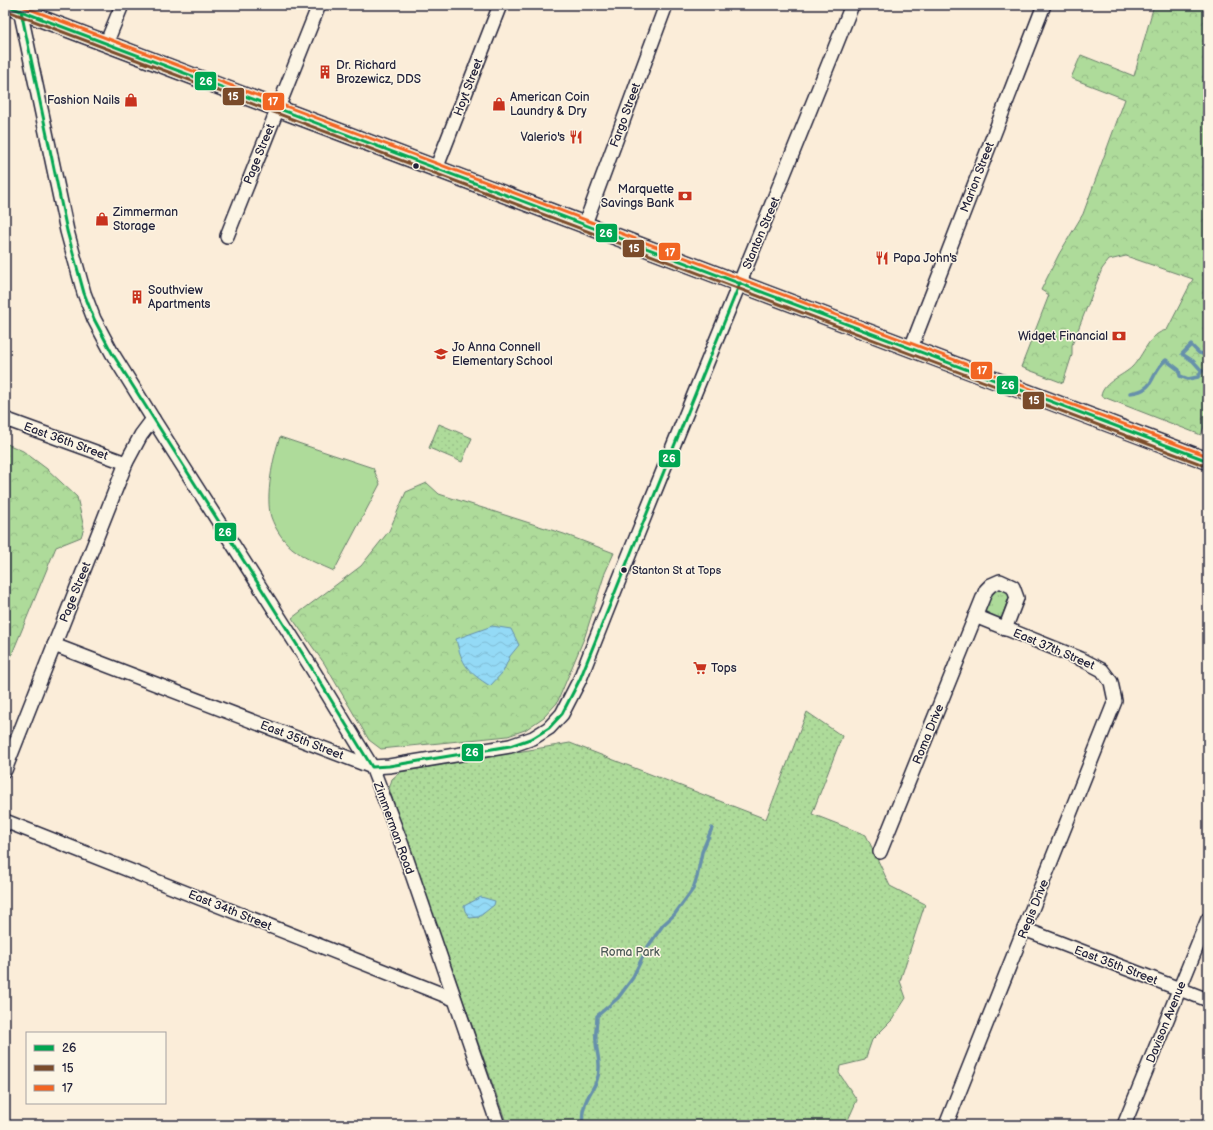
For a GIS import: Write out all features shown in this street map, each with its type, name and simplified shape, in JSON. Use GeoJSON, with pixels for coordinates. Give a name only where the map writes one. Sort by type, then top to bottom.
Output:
{"type":"FeatureCollection","features":[{"type":"Feature","properties":{"kind":"main road"},"geometry":{"type":"LineString","coordinates":[[5,5],[20,8],[106,44],[1208,461]]}},
{"type":"Feature","properties":{"kind":"street"},"geometry":{"type":"LineString","coordinates":[[106,44],[122,5]]}},
{"type":"Feature","properties":{"kind":"street","name":"Page Street"},"geometry":{"type":"LineString","coordinates":[[227,236],[318,5]]}},
{"type":"Feature","properties":{"kind":"street","name":"Hoyt Street"},"geometry":{"type":"LineString","coordinates":[[436,169],[500,5]]}},
{"type":"Feature","properties":{"kind":"street","name":"Fargo Street"},"geometry":{"type":"LineString","coordinates":[[585,224],[666,5]]}},
{"type":"Feature","properties":{"kind":"street","name":"Stanton Street"},"geometry":{"type":"LineString","coordinates":[[554,723],[566,708],[576,686],[777,195],[852,5]]}},
{"type":"Feature","properties":{"kind":"street","name":"Marion Street"},"geometry":{"type":"LineString","coordinates":[[911,348],[1044,5]]}},
{"type":"Feature","properties":{"kind":"street","name":"Zimmerman Road"},"geometry":{"type":"LineString","coordinates":[[20,8],[67,231],[84,292],[94,318],[112,353],[311,667],[372,767],[402,846],[498,1125]]}},
{"type":"Feature","properties":{"kind":"street","name":"East 36th Street"},"geometry":{"type":"LineString","coordinates":[[5,419],[126,463]]}},
{"type":"Feature","properties":{"kind":"street","name":"Page Street"},"geometry":{"type":"LineString","coordinates":[[5,770],[126,463],[141,435],[153,419]]}},
{"type":"Feature","properties":{"kind":"street","name":"East 37th Street"},"geometry":{"type":"LineString","coordinates":[[1005,629],[1017,598],[1013,587],[1004,582],[995,582],[988,586],[975,616],[1005,629],[1093,665],[1107,675],[1114,692]]}},
{"type":"Feature","properties":{"kind":"street","name":"Roma Drive"},"geometry":{"type":"LineString","coordinates":[[880,852],[975,616]]}},
{"type":"Feature","properties":{"kind":"street","name":"East 35th Street"},"geometry":{"type":"LineString","coordinates":[[54,645],[372,767],[389,766],[510,746],[533,738],[554,723]]}},
{"type":"Feature","properties":{"kind":"street","name":"Regis Drive"},"geometry":{"type":"LineString","coordinates":[[946,1125],[1113,710],[1115,701],[1114,692]]}},
{"type":"Feature","properties":{"kind":"street","name":"East 34th Street"},"geometry":{"type":"LineString","coordinates":[[5,822],[454,999]]}},
{"type":"Feature","properties":{"kind":"street","name":"Davison Avenue"},"geometry":{"type":"LineString","coordinates":[[1124,1125],[1208,919]]}},
{"type":"Feature","properties":{"kind":"street","name":"East 35th Street"},"geometry":{"type":"LineString","coordinates":[[1024,929],[1208,1000]]}},
{"type":"Feature","properties":{"kind":"green space"},"geometry":{"type":"Polygon","coordinates":[[[1154,5],[1208,5],[1208,415],[1201,435],[1101,396],[1105,387],[1109,383],[1132,367],[1156,335],[1167,330],[1193,279],[1126,256],[1109,260],[1102,269],[1072,345],[1072,355],[1063,383],[1021,367],[1049,295],[1041,290],[1059,254],[1083,214],[1125,99],[1071,78],[1081,55],[1134,76],[1154,5]]]}},
{"type":"Feature","properties":{"kind":"green space"},"geometry":{"type":"Polygon","coordinates":[[[439,424],[472,438],[462,462],[429,448],[439,424]]]}},
{"type":"Feature","properties":{"kind":"green space"},"geometry":{"type":"Polygon","coordinates":[[[280,437],[373,468],[380,484],[334,571],[309,560],[292,548],[281,536],[273,522],[269,509],[269,488],[272,466],[280,437]]]}},
{"type":"Feature","properties":{"kind":"green space"},"geometry":{"type":"Polygon","coordinates":[[[5,443],[23,451],[47,469],[77,497],[84,528],[81,537],[56,547],[5,671],[5,443]]]}},
{"type":"Feature","properties":{"kind":"green space"},"geometry":{"type":"Polygon","coordinates":[[[427,483],[439,494],[564,534],[614,553],[605,573],[585,636],[557,703],[544,717],[525,730],[508,736],[381,749],[369,740],[324,663],[292,618],[361,566],[389,531],[406,492],[427,483]]]}},
{"type":"Feature","properties":{"kind":"green space"},"geometry":{"type":"Polygon","coordinates":[[[998,589],[1006,590],[1009,596],[1002,617],[999,619],[985,611],[992,593],[998,589]]]}},
{"type":"Feature","properties":{"kind":"green space","name":"Roma Park"},"geometry":{"type":"Polygon","coordinates":[[[807,712],[842,736],[812,814],[866,835],[890,886],[925,904],[900,981],[906,998],[892,1020],[872,1040],[865,1060],[840,1066],[839,1073],[857,1100],[847,1125],[507,1125],[389,789],[392,779],[400,772],[570,743],[766,819],[807,712]]]}},
{"type":"Feature","properties":{"kind":"water"},"geometry":{"type":"Polygon","coordinates":[[[492,626],[511,629],[519,645],[510,656],[503,672],[490,686],[471,672],[467,667],[456,639],[492,626]]]}},
{"type":"Feature","properties":{"kind":"water"},"geometry":{"type":"Polygon","coordinates":[[[481,897],[495,901],[494,905],[479,917],[470,918],[465,911],[464,906],[481,897]]]}},
{"type":"Feature","properties":{"kind":"waterway"},"geometry":{"type":"LineString","coordinates":[[1130,393],[1145,389],[1149,385],[1161,364],[1166,360],[1179,370],[1180,376],[1188,379],[1198,377],[1202,371],[1193,361],[1182,354],[1191,345],[1199,353],[1203,354],[1208,348]]}},
{"type":"Feature","properties":{"kind":"waterway"},"geometry":{"type":"LineString","coordinates":[[583,1125],[584,1108],[596,1082],[599,1069],[596,1038],[597,1016],[618,998],[632,979],[647,948],[663,925],[674,915],[693,889],[702,852],[712,828]]}},
{"type":"Feature","properties":{"kind":"transit line","name":"26"},"geometry":{"type":"LineString","coordinates":[[5,5],[1208,461]]}},
{"type":"Feature","properties":{"kind":"transit line","name":"17"},"geometry":{"type":"LineString","coordinates":[[19,5],[1208,456]]}},
{"type":"Feature","properties":{"kind":"transit line","name":"15"},"geometry":{"type":"LineString","coordinates":[[5,10],[1206,466]]}},
{"type":"Feature","properties":{"kind":"transit line","name":"26"},"geometry":{"type":"LineString","coordinates":[[21,11],[67,231],[84,293],[94,319],[112,353],[311,667],[372,767],[389,766],[510,746],[533,738],[549,728],[562,714],[580,679],[740,283]]}},
{"type":"Feature","properties":{"kind":"place","name":"Dr. Richard Brozewicz, DDS"},"geometry":{"type":"Point","coordinates":[325,72]}},
{"type":"Feature","properties":{"kind":"place","name":"Fashion Nails"},"geometry":{"type":"Point","coordinates":[131,100]}},
{"type":"Feature","properties":{"kind":"place","name":"American Coin Laundry & Dry"},"geometry":{"type":"Point","coordinates":[499,104]}},
{"type":"Feature","properties":{"kind":"place","name":"Valerio's"},"geometry":{"type":"Point","coordinates":[576,137]}},
{"type":"Feature","properties":{"kind":"place","name":"Marquette Savings Bank"},"geometry":{"type":"Point","coordinates":[685,196]}},
{"type":"Feature","properties":{"kind":"place","name":"Zimmerman Storage"},"geometry":{"type":"Point","coordinates":[102,219]}},
{"type":"Feature","properties":{"kind":"place","name":"Papa John's"},"geometry":{"type":"Point","coordinates":[882,258]}},
{"type":"Feature","properties":{"kind":"place","name":"Southview Apartments"},"geometry":{"type":"Point","coordinates":[137,297]}},
{"type":"Feature","properties":{"kind":"place","name":"Widget Financial"},"geometry":{"type":"Point","coordinates":[1119,336]}},
{"type":"Feature","properties":{"kind":"place","name":"Jo Anna Connell Elementary School"},"geometry":{"type":"Point","coordinates":[441,354]}},
{"type":"Feature","properties":{"kind":"place","name":"Stanton St at Tops"},"geometry":{"type":"Point","coordinates":[624,570]}},
{"type":"Feature","properties":{"kind":"place","name":"Tops"},"geometry":{"type":"Point","coordinates":[700,668]}}]}
